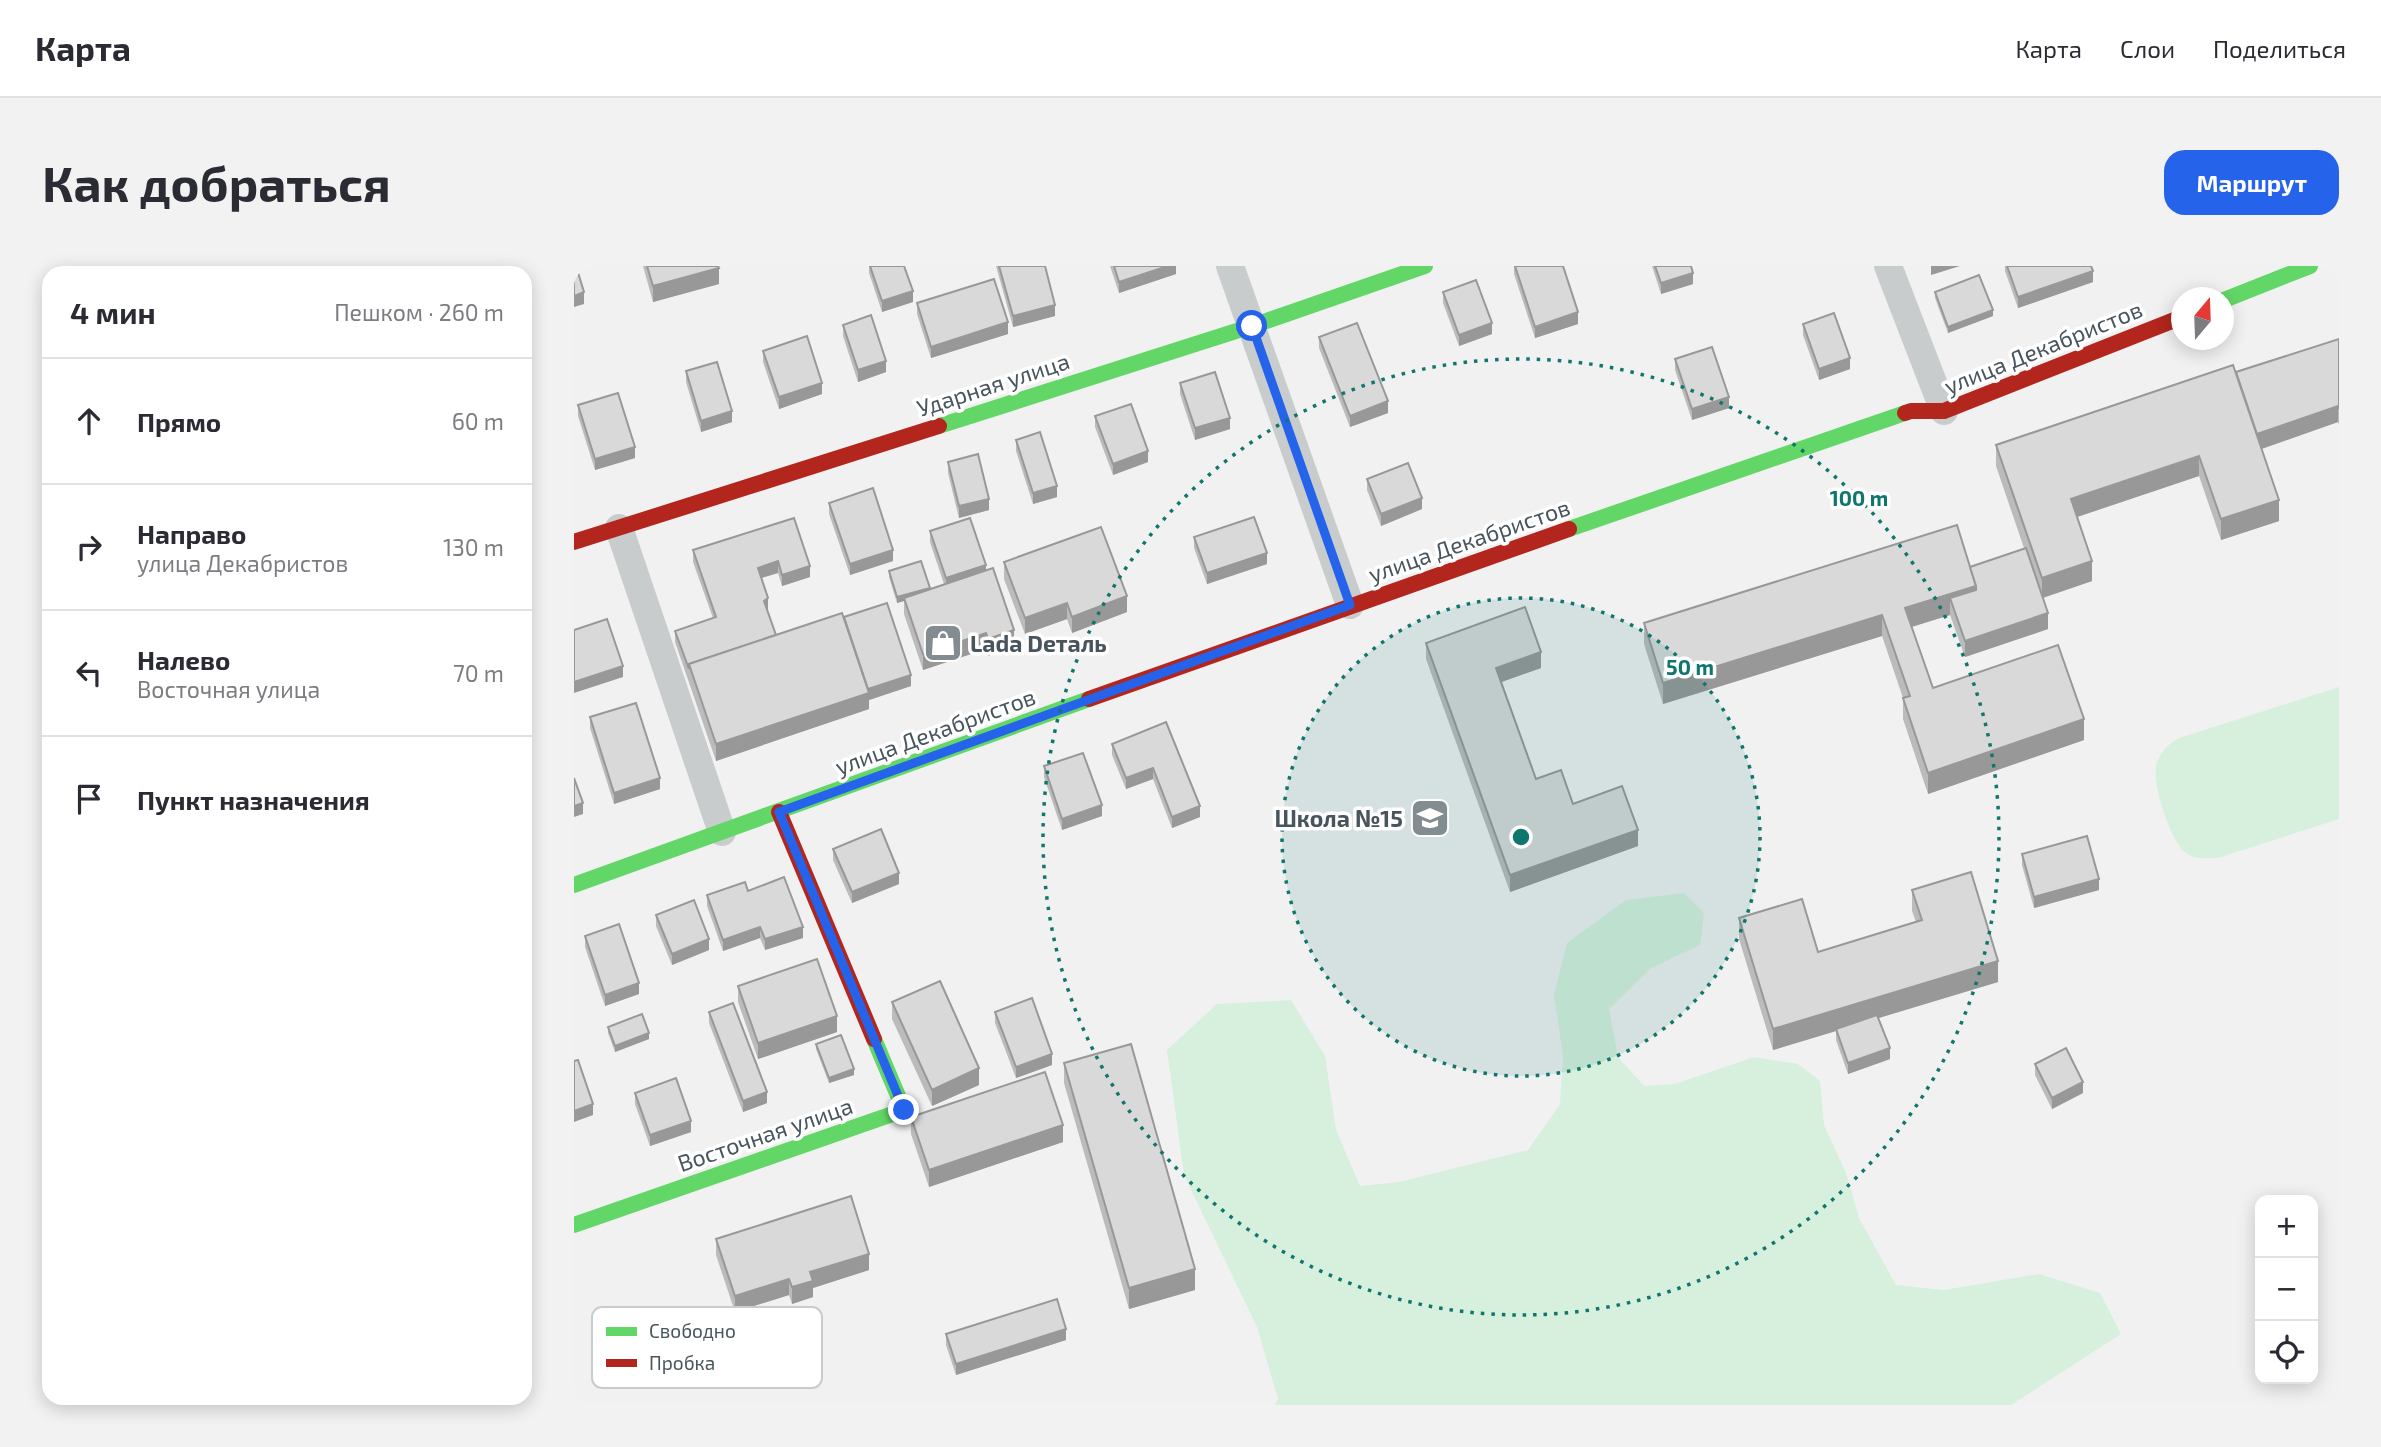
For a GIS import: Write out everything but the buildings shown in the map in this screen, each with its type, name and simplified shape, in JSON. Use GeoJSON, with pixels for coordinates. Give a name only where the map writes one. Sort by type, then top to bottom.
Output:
{"type":"FeatureCollection","features":[{"type":"Feature","properties":{"kind":"main road","name":"Ударная улица"},"geometry":{"type":"LineString","coordinates":[[574,542],[1252,326],[1426,266]]}},
{"type":"Feature","properties":{"kind":"main road"},"geometry":{"type":"LineString","coordinates":[[2234,296],[2310,266]]}},
{"type":"Feature","properties":{"kind":"main road","name":"улица Декабристов"},"geometry":{"type":"LineString","coordinates":[[574,885],[1350,605],[1911,411],[1944,411],[2171,321]]}},
{"type":"Feature","properties":{"kind":"main road","name":"Восточная улица"},"geometry":{"type":"LineString","coordinates":[[574,1225],[904,1110],[779,812]]}},
{"type":"Feature","properties":{"kind":"street"},"geometry":{"type":"LineString","coordinates":[[1230,266],[1350,605]]}},
{"type":"Feature","properties":{"kind":"street"},"geometry":{"type":"LineString","coordinates":[[1888,266],[1944,411]]}},
{"type":"Feature","properties":{"kind":"street"},"geometry":{"type":"LineString","coordinates":[[619,528],[722,832]]}},
{"type":"Feature","properties":{"kind":"green space"},"geometry":{"type":"Polygon","coordinates":[[[2339,687],[2339,819],[2218,858],[2197,858],[2186,853],[2168,824],[2156,782],[2157,762],[2166,748],[2179,738],[2339,687]]]}},
{"type":"Feature","properties":{"kind":"green space"},"geometry":{"type":"Polygon","coordinates":[[[1684,893],[1704,913],[1700,945],[1651,968],[1609,1009],[1618,1057],[1644,1086],[1675,1084],[1754,1057],[1798,1064],[1820,1081],[1824,1125],[1846,1173],[1859,1218],[1896,1285],[1944,1290],[2039,1274],[2100,1293],[2121,1334],[2011,1405],[1275,1405],[1278,1399],[1257,1327],[1184,1175],[1167,1050],[1217,1004],[1291,1000],[1325,1056],[1336,1130],[1360,1186],[1399,1182],[1528,1150],[1560,1104],[1563,1056],[1554,995],[1567,943],[1626,900],[1684,893]]]}},
{"type":"Feature","properties":{"kind":"traffic: fast"},"geometry":{"type":"LineString","coordinates":[[939,426],[1252,326],[1425,266]]}},
{"type":"Feature","properties":{"kind":"traffic: fast"},"geometry":{"type":"LineString","coordinates":[[2234,296],[2310,266]]}},
{"type":"Feature","properties":{"kind":"traffic: fast"},"geometry":{"type":"LineString","coordinates":[[1569,529],[1905,413]]}},
{"type":"Feature","properties":{"kind":"traffic: fast"},"geometry":{"type":"LineString","coordinates":[[574,885],[1089,699]]}},
{"type":"Feature","properties":{"kind":"traffic: fast"},"geometry":{"type":"LineString","coordinates":[[574,1225],[904,1110],[874,1039]]}},
{"type":"Feature","properties":{"kind":"traffic: jam"},"geometry":{"type":"LineString","coordinates":[[1905,413],[1944,411],[2171,321]]}},
{"type":"Feature","properties":{"kind":"traffic: jam"},"geometry":{"type":"LineString","coordinates":[[574,542],[939,426]]}},
{"type":"Feature","properties":{"kind":"traffic: jam"},"geometry":{"type":"LineString","coordinates":[[1089,699],[1569,529]]}},
{"type":"Feature","properties":{"kind":"traffic: jam"},"geometry":{"type":"LineString","coordinates":[[779,812],[874,1039]]}},
{"type":"Feature","properties":{"kind":"place","name":"Lada Dеталь"},"geometry":{"type":"Point","coordinates":[943,643]}},
{"type":"Feature","properties":{"kind":"place","name":"Школа №15"},"geometry":{"type":"Point","coordinates":[1430,818]}},
{"type":"Feature","properties":{"kind":"route"},"geometry":{"type":"LineString","coordinates":[[904,1110],[779,812],[1350,605],[1252,326]]}}]}
